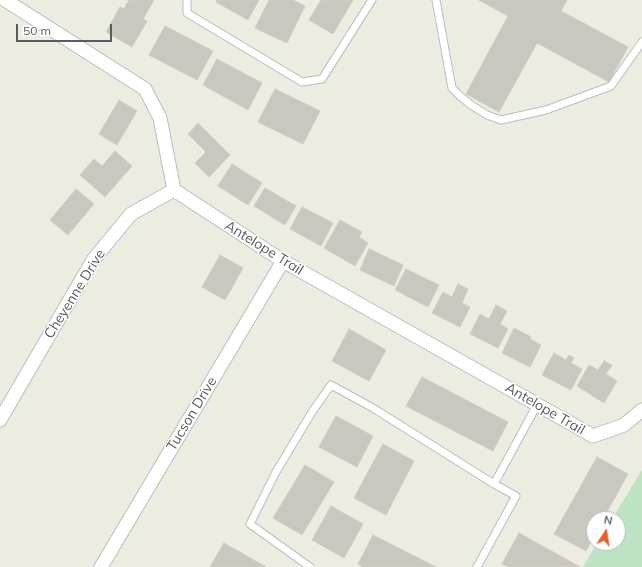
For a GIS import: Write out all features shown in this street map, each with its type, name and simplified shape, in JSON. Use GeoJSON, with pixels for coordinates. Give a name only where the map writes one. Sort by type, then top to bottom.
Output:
{"type":"FeatureCollection","features":[{"type":"Feature","properties":{"kind":"street"},"geometry":{"type":"LineString","coordinates":[[5,0],[145,89],[160,118],[174,190]]}},
{"type":"Feature","properties":{"kind":"street","name":"Antelope Trail"},"geometry":{"type":"LineString","coordinates":[[174,190],[283,261],[593,436],[624,425],[642,410]]}},
{"type":"Feature","properties":{"kind":"street","name":"Cheyenne Drive"},"geometry":{"type":"LineString","coordinates":[[0,420],[93,260],[131,214],[174,190]]}},
{"type":"Feature","properties":{"kind":"street","name":"Tucson Drive"},"geometry":{"type":"LineString","coordinates":[[101,567],[283,261]]}},
{"type":"Feature","properties":{"kind":"lane"},"geometry":{"type":"LineString","coordinates":[[187,0],[187,12],[302,82],[322,79],[372,0]]}},
{"type":"Feature","properties":{"kind":"lane"},"geometry":{"type":"LineString","coordinates":[[436,0],[452,88],[471,105],[487,115],[501,120],[546,110],[612,86],[642,42]]}},
{"type":"Feature","properties":{"kind":"lane"},"geometry":{"type":"LineString","coordinates":[[310,567],[250,524],[276,472],[312,412],[331,385],[373,408],[494,484],[516,496],[477,567]]}},
{"type":"Feature","properties":{"kind":"lane"},"geometry":{"type":"LineString","coordinates":[[494,484],[537,405]]}},
{"type":"Feature","properties":{"kind":"green space"},"geometry":{"type":"Polygon","coordinates":[[[642,470],[642,567],[583,567],[592,551],[626,551],[626,511],[617,511],[642,470]]]}},
{"type":"Feature","properties":{"kind":"building"},"geometry":{"type":"Polygon","coordinates":[[[129,0],[154,0],[143,19],[147,21],[132,47],[106,32],[120,7],[124,9],[129,0]]]}},
{"type":"Feature","properties":{"kind":"building"},"geometry":{"type":"Polygon","coordinates":[[[217,0],[259,0],[248,20],[216,2],[217,0]]]}},
{"type":"Feature","properties":{"kind":"building"},"geometry":{"type":"Polygon","coordinates":[[[269,0],[293,0],[305,6],[287,43],[255,28],[269,0]]]}},
{"type":"Feature","properties":{"kind":"building"},"geometry":{"type":"Polygon","coordinates":[[[321,0],[353,0],[333,34],[309,20],[321,0]]]}},
{"type":"Feature","properties":{"kind":"building"},"geometry":{"type":"Polygon","coordinates":[[[479,0],[567,0],[561,11],[628,47],[609,82],[537,43],[499,112],[466,94],[508,16],[479,0]]]}},
{"type":"Feature","properties":{"kind":"building"},"geometry":{"type":"Polygon","coordinates":[[[165,26],[213,51],[197,80],[149,55],[165,26]]]}},
{"type":"Feature","properties":{"kind":"building"},"geometry":{"type":"Polygon","coordinates":[[[217,59],[262,83],[248,110],[203,85],[217,59]]]}},
{"type":"Feature","properties":{"kind":"building"},"geometry":{"type":"Polygon","coordinates":[[[275,89],[320,111],[303,144],[258,122],[275,89]]]}},
{"type":"Feature","properties":{"kind":"building"},"geometry":{"type":"Polygon","coordinates":[[[119,100],[137,111],[117,145],[99,134],[119,100]]]}},
{"type":"Feature","properties":{"kind":"building"},"geometry":{"type":"Polygon","coordinates":[[[198,123],[230,155],[209,177],[195,163],[206,152],[188,134],[198,123]]]}},
{"type":"Feature","properties":{"kind":"building"},"geometry":{"type":"Polygon","coordinates":[[[115,151],[132,166],[105,197],[80,175],[94,159],[102,166],[115,151]]]}},
{"type":"Feature","properties":{"kind":"building"},"geometry":{"type":"Polygon","coordinates":[[[232,164],[262,183],[248,205],[218,186],[232,164]]]}},
{"type":"Feature","properties":{"kind":"building"},"geometry":{"type":"Polygon","coordinates":[[[265,188],[296,206],[285,225],[254,206],[265,188]]]}},
{"type":"Feature","properties":{"kind":"building"},"geometry":{"type":"Polygon","coordinates":[[[76,189],[94,204],[68,235],[50,220],[76,189]]]}},
{"type":"Feature","properties":{"kind":"building"},"geometry":{"type":"Polygon","coordinates":[[[302,207],[333,223],[321,246],[290,229],[302,207]]]}},
{"type":"Feature","properties":{"kind":"building"},"geometry":{"type":"Polygon","coordinates":[[[340,220],[362,232],[359,237],[368,243],[355,266],[324,248],[340,220]]]}},
{"type":"Feature","properties":{"kind":"building"},"geometry":{"type":"Polygon","coordinates":[[[369,249],[403,265],[394,286],[360,270],[369,249]]]}},
{"type":"Feature","properties":{"kind":"building"},"geometry":{"type":"Polygon","coordinates":[[[220,255],[243,268],[225,300],[202,287],[220,255]]]}},
{"type":"Feature","properties":{"kind":"building"},"geometry":{"type":"Polygon","coordinates":[[[406,269],[439,285],[428,307],[395,290],[406,269]]]}},
{"type":"Feature","properties":{"kind":"building"},"geometry":{"type":"Polygon","coordinates":[[[458,284],[468,289],[462,303],[470,307],[460,327],[432,313],[443,292],[452,297],[458,284]]]}},
{"type":"Feature","properties":{"kind":"building"},"geometry":{"type":"Polygon","coordinates":[[[496,305],[507,311],[500,324],[508,329],[498,348],[470,334],[480,314],[489,319],[496,305]]]}},
{"type":"Feature","properties":{"kind":"building"},"geometry":{"type":"Polygon","coordinates":[[[514,328],[531,337],[530,339],[541,345],[530,367],[502,353],[514,328]]]}},
{"type":"Feature","properties":{"kind":"building"},"geometry":{"type":"Polygon","coordinates":[[[349,329],[386,350],[369,381],[332,361],[349,329]]]}},
{"type":"Feature","properties":{"kind":"building"},"geometry":{"type":"Polygon","coordinates":[[[554,353],[566,360],[569,355],[574,358],[571,363],[582,369],[571,390],[542,375],[554,353]]]}},
{"type":"Feature","properties":{"kind":"building"},"geometry":{"type":"Polygon","coordinates":[[[604,361],[612,365],[606,374],[617,381],[604,403],[577,386],[589,365],[598,370],[604,361]]]}},
{"type":"Feature","properties":{"kind":"building"},"geometry":{"type":"Polygon","coordinates":[[[422,377],[508,422],[493,451],[406,406],[422,377]]]}},
{"type":"Feature","properties":{"kind":"building"},"geometry":{"type":"Polygon","coordinates":[[[336,416],[373,436],[357,467],[319,447],[336,416]]]}},
{"type":"Feature","properties":{"kind":"building"},"geometry":{"type":"Polygon","coordinates":[[[383,444],[414,461],[386,515],[354,498],[383,444]]]}},
{"type":"Feature","properties":{"kind":"building"},"geometry":{"type":"Polygon","coordinates":[[[597,457],[628,474],[607,511],[586,511],[586,551],[554,534],[597,457]]]}},
{"type":"Feature","properties":{"kind":"building"},"geometry":{"type":"Polygon","coordinates":[[[305,465],[334,482],[302,535],[273,518],[305,465]]]}},
{"type":"Feature","properties":{"kind":"building"},"geometry":{"type":"Polygon","coordinates":[[[331,506],[363,524],[344,558],[312,540],[331,506]]]}},
{"type":"Feature","properties":{"kind":"building"},"geometry":{"type":"Polygon","coordinates":[[[519,533],[580,567],[508,567],[502,564],[519,533]]]}},
{"type":"Feature","properties":{"kind":"building"},"geometry":{"type":"Polygon","coordinates":[[[373,535],[436,567],[363,567],[358,564],[373,535]]]}},
{"type":"Feature","properties":{"kind":"building"},"geometry":{"type":"Polygon","coordinates":[[[224,543],[266,567],[210,567],[224,543]]]}}]}
